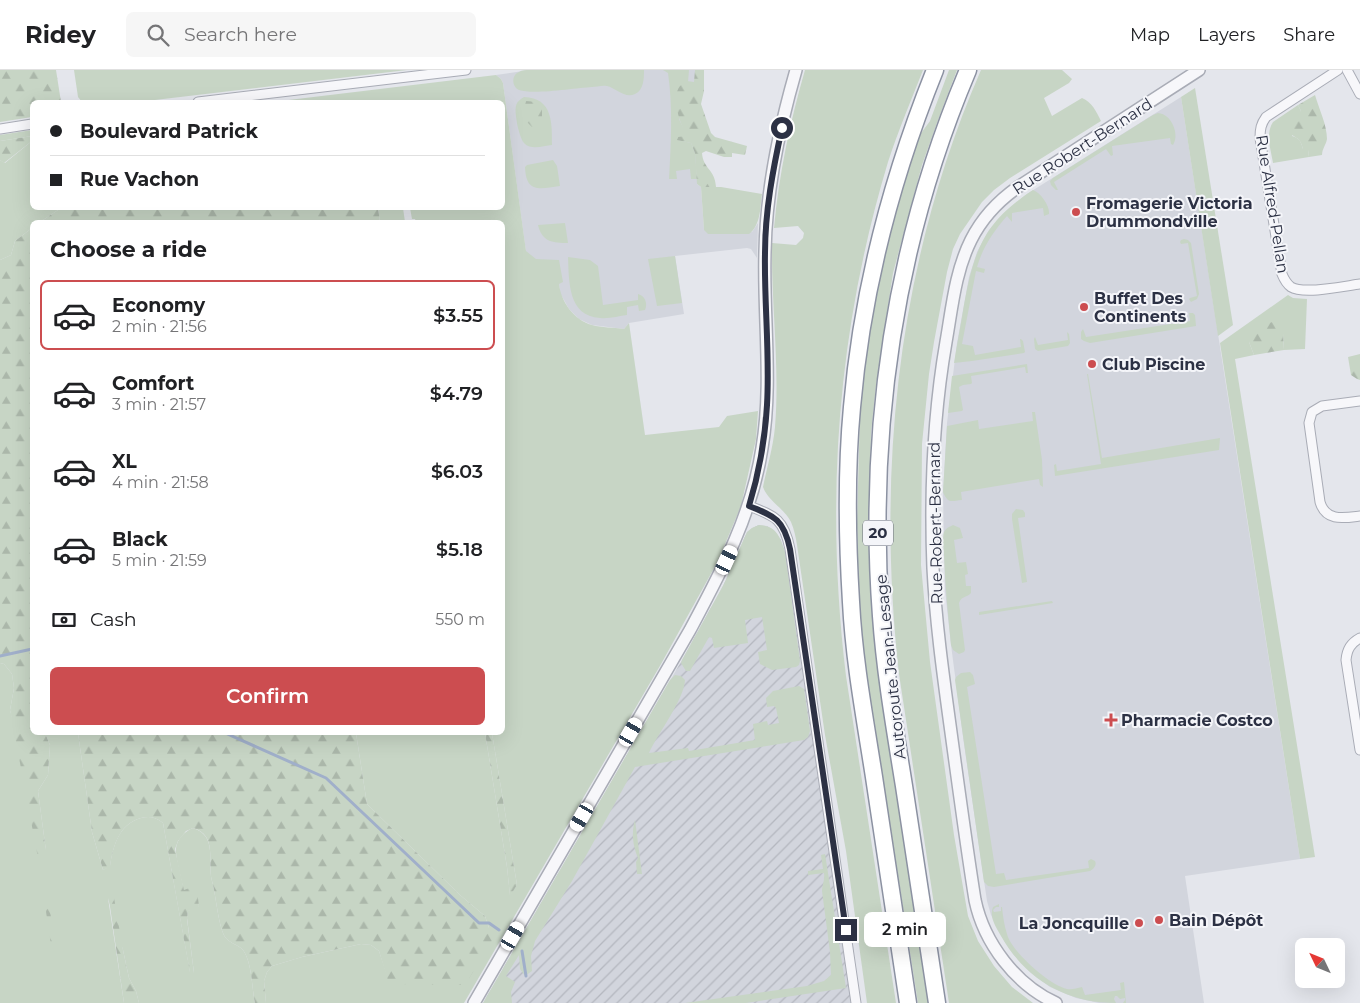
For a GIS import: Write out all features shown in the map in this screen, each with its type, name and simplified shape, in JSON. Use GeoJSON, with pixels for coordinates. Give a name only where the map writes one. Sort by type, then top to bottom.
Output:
{"type":"FeatureCollection","features":[{"type":"Feature","properties":{"kind":"highway","name":"Autoroute Jean-Lesage"},"geometry":{"type":"LineString","coordinates":[[908,1003],[854,638],[849,558],[849,464],[851,412],[856,369],[864,315],[876,259],[888,206],[904,156],[936,70]]}},
{"type":"Feature","properties":{"kind":"highway","name":"Autoroute Jean-Lesage"},"geometry":{"type":"LineString","coordinates":[[937,1003],[883,639],[878,565],[879,478],[884,388],[903,273],[918,211],[932,166],[948,119],[968,70]]}},
{"type":"Feature","properties":{"kind":"street"},"geometry":{"type":"LineString","coordinates":[[215,100],[466,70]]}},
{"type":"Feature","properties":{"kind":"street"},"geometry":{"type":"LineString","coordinates":[[474,1003],[690,630],[727,560],[749,506],[760,461],[767,404],[768,363],[764,253],[769,200],[778,145],[796,70]]}},
{"type":"Feature","properties":{"kind":"street","name":"Rue Robert-Bernard"},"geometry":{"type":"LineString","coordinates":[[1056,1003],[1036,992],[1022,980],[999,954],[986,931],[975,898],[945,688],[936,607],[932,515],[934,446],[942,368],[961,264],[979,225],[989,212],[1018,187],[1199,70]]}},
{"type":"Feature","properties":{"kind":"street","name":"Rue Alfred-Pellan"},"geometry":{"type":"LineString","coordinates":[[1338,70],[1270,114],[1260,130],[1284,279],[1291,287],[1307,291],[1360,284]]}},
{"type":"Feature","properties":{"kind":"street"},"geometry":{"type":"LineString","coordinates":[[1347,70],[1360,94]]}},
{"type":"Feature","properties":{"kind":"street"},"geometry":{"type":"LineString","coordinates":[[0,129],[30,124]]}},
{"type":"Feature","properties":{"kind":"street"},"geometry":{"type":"LineString","coordinates":[[1360,401],[1322,406],[1314,410],[1310,417],[1309,426],[1320,502],[1324,510],[1328,514],[1341,518],[1360,516]]}},
{"type":"Feature","properties":{"kind":"street"},"geometry":{"type":"LineString","coordinates":[[749,506],[776,518],[784,529],[790,549],[856,1003]]}},
{"type":"Feature","properties":{"kind":"street"},"geometry":{"type":"LineString","coordinates":[[1356,640],[1348,649],[1346,660],[1360,750]]}},
{"type":"Feature","properties":{"kind":"shaded area"},"geometry":{"type":"Polygon","coordinates":[[[530,70],[697,70],[697,184],[701,187],[704,230],[752,232],[758,223],[757,258],[751,249],[747,248],[675,256],[684,314],[629,323],[624,329],[592,325],[579,319],[569,309],[560,293],[559,284],[530,281],[503,83],[496,75],[530,70]]]}},
{"type":"Feature","properties":{"kind":"shaded area"},"geometry":{"type":"Polygon","coordinates":[[[1181,97],[1300,859],[1185,876],[1204,1003],[1099,1003],[1076,998],[1050,987],[1030,972],[1013,954],[1005,942],[991,915],[987,901],[964,744],[945,590],[943,493],[947,423],[957,343],[969,277],[977,252],[989,230],[1006,211],[1027,194],[1181,97]]]}},
{"type":"Feature","properties":{"kind":"shaded area"},"geometry":{"type":"Polygon","coordinates":[[[759,525],[767,526],[773,530],[781,540],[785,552],[851,1003],[483,1003],[682,660],[724,584],[747,532],[759,525]]]}},
{"type":"Feature","properties":{"kind":"green space"},"geometry":{"type":"Polygon","coordinates":[[[0,70],[56,70],[61,100],[30,100],[30,117],[0,122],[0,70]]]}},
{"type":"Feature","properties":{"kind":"green space"},"geometry":{"type":"Polygon","coordinates":[[[74,70],[407,70],[155,100],[80,100],[78,97],[74,70]]]}},
{"type":"Feature","properties":{"kind":"green space"},"geometry":{"type":"Polygon","coordinates":[[[644,70],[644,77],[640,90],[631,95],[605,86],[544,92],[519,90],[514,84],[516,74],[521,71],[644,70]]]}},
{"type":"Feature","properties":{"kind":"green space"},"geometry":{"type":"Polygon","coordinates":[[[663,70],[689,70],[679,119],[687,136],[678,140],[691,143],[695,153],[697,179],[691,179],[690,169],[676,171],[677,179],[669,179],[671,99],[668,73],[663,70]]]}},
{"type":"Feature","properties":{"kind":"green space"},"geometry":{"type":"Polygon","coordinates":[[[695,70],[704,70],[704,91],[701,104],[711,133],[715,137],[747,146],[745,155],[732,153],[732,157],[724,157],[706,151],[702,153],[704,163],[714,176],[716,187],[701,187],[697,184],[695,153],[691,143],[677,140],[678,137],[686,136],[677,111],[677,91],[687,81],[694,82],[695,70]]]}},
{"type":"Feature","properties":{"kind":"green space"},"geometry":{"type":"Polygon","coordinates":[[[805,70],[923,70],[888,162],[871,225],[857,289],[840,417],[837,481],[840,611],[846,676],[896,1003],[867,1003],[846,851],[825,735],[796,539],[788,517],[768,496],[763,487],[774,435],[776,404],[772,243],[796,245],[803,238],[804,233],[798,226],[774,228],[786,148],[805,70]]]}},
{"type":"Feature","properties":{"kind":"green space"},"geometry":{"type":"Polygon","coordinates":[[[949,70],[957,70],[922,165],[893,273],[876,385],[871,433],[869,543],[876,661],[929,1003],[918,1003],[865,664],[859,599],[857,524],[860,412],[872,318],[894,217],[919,136],[930,121],[949,70]]]}},
{"type":"Feature","properties":{"kind":"green space"},"geometry":{"type":"Polygon","coordinates":[[[981,70],[1062,70],[1072,79],[1069,83],[1044,98],[1052,116],[1082,98],[1091,104],[1101,121],[994,190],[982,202],[960,234],[953,249],[947,272],[934,342],[922,444],[921,565],[930,662],[954,835],[968,916],[978,941],[994,966],[1012,987],[1033,1003],[949,1003],[899,674],[893,597],[890,520],[893,443],[900,366],[913,291],[930,216],[953,142],[981,70]]]}},
{"type":"Feature","properties":{"kind":"green space"},"geometry":{"type":"Polygon","coordinates":[[[496,75],[503,83],[526,251],[536,259],[559,260],[563,282],[559,284],[562,297],[574,315],[585,323],[624,329],[629,323],[645,435],[719,427],[727,416],[758,411],[756,439],[741,506],[718,561],[661,664],[464,1003],[266,1003],[264,981],[267,972],[272,966],[302,957],[361,944],[371,945],[379,951],[390,984],[489,928],[485,916],[460,895],[367,804],[356,735],[485,735],[510,895],[517,885],[492,735],[505,735],[505,220],[415,220],[412,219],[410,210],[505,210],[505,100],[289,100],[496,75]]]}},
{"type":"Feature","properties":{"kind":"green space"},"geometry":{"type":"Polygon","coordinates":[[[1195,88],[1233,325],[1218,336],[1181,97],[1195,88]]]}},
{"type":"Feature","properties":{"kind":"green space"},"geometry":{"type":"Polygon","coordinates":[[[1315,95],[1327,139],[1322,155],[1309,157],[1308,150],[1303,149],[1299,140],[1287,131],[1289,121],[1301,111],[1298,105],[1315,95]]]}},
{"type":"Feature","properties":{"kind":"green space"},"geometry":{"type":"Polygon","coordinates":[[[524,97],[534,98],[546,107],[551,120],[552,145],[531,147],[523,141],[518,125],[516,106],[519,100],[524,97]]]}},
{"type":"Feature","properties":{"kind":"green space"},"geometry":{"type":"Polygon","coordinates":[[[526,101],[537,102],[542,107],[542,117],[532,127],[526,121],[524,115],[526,101]]]}},
{"type":"Feature","properties":{"kind":"green space"},"geometry":{"type":"Polygon","coordinates":[[[1298,105],[1301,111],[1292,136],[1299,140],[1303,149],[1308,149],[1309,157],[1273,163],[1269,132],[1273,122],[1298,105]]]}},
{"type":"Feature","properties":{"kind":"green space"},"geometry":{"type":"Polygon","coordinates":[[[1158,113],[1163,114],[1171,121],[1176,136],[1173,145],[1170,138],[1112,146],[1113,155],[1111,156],[1106,149],[1054,182],[1058,190],[1051,185],[1050,181],[1053,178],[1158,113]]]}},
{"type":"Feature","properties":{"kind":"green space"},"geometry":{"type":"Polygon","coordinates":[[[30,130],[30,136],[0,141],[0,135],[30,130]]]}},
{"type":"Feature","properties":{"kind":"green space"},"geometry":{"type":"Polygon","coordinates":[[[30,136],[30,143],[4,163],[0,160],[0,141],[30,136]]]}},
{"type":"Feature","properties":{"kind":"green space"},"geometry":{"type":"Polygon","coordinates":[[[30,143],[30,210],[58,210],[43,220],[30,220],[30,230],[15,241],[11,255],[0,260],[0,160],[5,163],[30,143]]]}},
{"type":"Feature","properties":{"kind":"green space"},"geometry":{"type":"Polygon","coordinates":[[[553,160],[557,166],[560,186],[540,188],[531,185],[526,175],[525,167],[553,160]]]}},
{"type":"Feature","properties":{"kind":"green space"},"geometry":{"type":"Polygon","coordinates":[[[701,187],[721,187],[762,194],[759,216],[753,230],[749,234],[708,234],[704,230],[701,187]]]}},
{"type":"Feature","properties":{"kind":"green space"},"geometry":{"type":"Polygon","coordinates":[[[1033,190],[1044,200],[1049,214],[1044,216],[1043,208],[1012,213],[1012,222],[1007,216],[993,234],[985,246],[977,267],[985,269],[984,273],[976,271],[962,344],[973,346],[975,355],[1021,347],[1021,339],[1025,352],[954,363],[968,286],[977,253],[992,226],[1016,202],[1033,190]]]}},
{"type":"Feature","properties":{"kind":"green space"},"geometry":{"type":"Polygon","coordinates":[[[58,210],[378,210],[380,220],[43,220],[58,210]]]}},
{"type":"Feature","properties":{"kind":"green space"},"geometry":{"type":"Polygon","coordinates":[[[378,210],[403,210],[405,220],[380,220],[378,210]]]}},
{"type":"Feature","properties":{"kind":"green space"},"geometry":{"type":"Polygon","coordinates":[[[565,223],[568,243],[558,243],[545,238],[538,225],[565,223]]]}},
{"type":"Feature","properties":{"kind":"green space"},"geometry":{"type":"Polygon","coordinates":[[[30,230],[30,735],[46,735],[50,745],[48,775],[38,791],[46,851],[42,859],[38,858],[10,710],[14,688],[12,674],[4,664],[0,663],[0,260],[11,255],[15,241],[30,230]]]}},
{"type":"Feature","properties":{"kind":"green space"},"geometry":{"type":"Polygon","coordinates":[[[1184,239],[1191,243],[1199,294],[1197,299],[1191,302],[1190,298],[1197,296],[1188,243],[1181,244],[1180,242],[1184,239]]]}},
{"type":"Feature","properties":{"kind":"green space"},"geometry":{"type":"Polygon","coordinates":[[[675,256],[682,303],[657,306],[648,259],[675,256]]]}},
{"type":"Feature","properties":{"kind":"green space"},"geometry":{"type":"Polygon","coordinates":[[[568,257],[590,260],[598,266],[603,305],[638,300],[638,294],[645,300],[645,310],[639,311],[638,305],[627,307],[627,315],[610,318],[589,316],[576,304],[572,296],[568,257]]]}},
{"type":"Feature","properties":{"kind":"green space"},"geometry":{"type":"Polygon","coordinates":[[[1288,295],[1293,298],[1307,299],[1305,349],[1284,350],[1283,334],[1249,342],[1254,355],[1235,359],[1315,857],[1300,859],[1220,343],[1288,295]]]}},
{"type":"Feature","properties":{"kind":"green space"},"geometry":{"type":"Polygon","coordinates":[[[1189,313],[1195,315],[1196,326],[1090,343],[1081,339],[1083,329],[1086,337],[1190,321],[1189,313]]]}},
{"type":"Feature","properties":{"kind":"green space"},"geometry":{"type":"Polygon","coordinates":[[[1279,321],[1283,334],[1284,350],[1254,355],[1249,342],[1256,325],[1279,321]]]}},
{"type":"Feature","properties":{"kind":"green space"},"geometry":{"type":"Polygon","coordinates":[[[1067,332],[1070,343],[1068,346],[1038,351],[1035,349],[1035,337],[1038,345],[1068,340],[1067,332]]]}},
{"type":"Feature","properties":{"kind":"green space"},"geometry":{"type":"Polygon","coordinates":[[[1360,354],[1360,380],[1351,375],[1348,357],[1360,354]]]}},
{"type":"Feature","properties":{"kind":"green space"},"geometry":{"type":"Polygon","coordinates":[[[1027,364],[1028,373],[1026,373],[1025,367],[971,376],[971,384],[959,387],[963,410],[948,413],[952,376],[1027,364]]]}},
{"type":"Feature","properties":{"kind":"green space"},"geometry":{"type":"Polygon","coordinates":[[[1087,374],[1102,458],[1220,438],[1219,450],[1055,476],[1054,465],[1056,464],[1057,471],[1101,464],[1087,374]]]}},
{"type":"Feature","properties":{"kind":"green space"},"geometry":{"type":"Polygon","coordinates":[[[1032,412],[1035,412],[1042,460],[1043,487],[1040,485],[1039,479],[961,492],[962,500],[948,500],[943,492],[947,426],[978,420],[979,429],[1033,421],[1032,412]]]}},
{"type":"Feature","properties":{"kind":"green space"},"geometry":{"type":"Polygon","coordinates":[[[1016,509],[1023,510],[1025,513],[1025,517],[1018,518],[1027,582],[1022,583],[1012,519],[1012,514],[1016,509]]]}},
{"type":"Feature","properties":{"kind":"green space"},"geometry":{"type":"Polygon","coordinates":[[[759,525],[770,528],[777,533],[785,552],[799,665],[772,670],[760,664],[758,652],[767,650],[762,617],[745,620],[748,643],[714,648],[712,638],[709,637],[690,671],[686,671],[681,663],[682,660],[724,584],[747,532],[759,525]]]}},
{"type":"Feature","properties":{"kind":"green space"},"geometry":{"type":"Polygon","coordinates":[[[953,525],[960,528],[963,538],[954,540],[957,563],[966,562],[968,574],[965,575],[966,586],[971,586],[971,593],[959,603],[965,650],[959,654],[953,650],[951,645],[943,543],[944,532],[953,525]]]}},
{"type":"Feature","properties":{"kind":"green space"},"geometry":{"type":"Polygon","coordinates":[[[1052,601],[1053,603],[979,615],[979,612],[1052,601]]]}},
{"type":"Feature","properties":{"kind":"green space"},"geometry":{"type":"Polygon","coordinates":[[[0,663],[4,664],[12,674],[14,688],[10,710],[46,851],[38,791],[48,775],[50,745],[46,735],[78,735],[92,832],[103,870],[110,866],[115,844],[127,825],[147,817],[155,818],[163,823],[190,972],[194,973],[187,918],[188,911],[199,906],[197,900],[184,891],[176,848],[180,839],[187,831],[193,828],[201,832],[209,843],[211,873],[223,932],[227,939],[241,948],[246,955],[250,968],[255,1003],[139,1003],[136,991],[129,978],[108,898],[124,1003],[0,1003],[0,663]]]}},
{"type":"Feature","properties":{"kind":"green space"},"geometry":{"type":"Polygon","coordinates":[[[970,672],[973,675],[975,684],[967,687],[996,874],[1004,873],[1006,880],[1089,868],[1088,861],[1091,859],[1096,864],[1090,871],[994,887],[988,886],[984,882],[955,680],[961,673],[970,672]]]}},
{"type":"Feature","properties":{"kind":"green space"},"geometry":{"type":"Polygon","coordinates":[[[675,675],[681,676],[685,680],[684,688],[676,707],[649,753],[688,748],[689,751],[755,740],[753,724],[767,721],[768,725],[779,723],[776,708],[774,706],[767,707],[766,698],[773,691],[799,686],[804,689],[810,731],[808,737],[804,740],[635,767],[572,881],[535,941],[531,956],[532,971],[525,976],[520,969],[519,955],[506,976],[515,982],[511,992],[512,1003],[483,1003],[670,680],[675,675]]]}},
{"type":"Feature","properties":{"kind":"green space"},"geometry":{"type":"Polygon","coordinates":[[[78,735],[356,735],[367,804],[460,895],[485,916],[489,928],[495,936],[465,985],[389,984],[379,951],[371,945],[361,944],[302,957],[272,966],[267,972],[264,981],[266,1003],[255,1003],[250,968],[246,955],[241,948],[225,937],[223,932],[211,873],[209,843],[206,836],[201,831],[193,828],[186,831],[178,841],[175,849],[184,890],[192,887],[197,891],[199,906],[196,910],[188,911],[187,919],[194,973],[190,973],[163,823],[155,818],[147,817],[127,825],[115,844],[110,867],[103,870],[92,832],[78,735]]]}},
{"type":"Feature","properties":{"kind":"green space"},"geometry":{"type":"Polygon","coordinates":[[[485,735],[492,735],[517,885],[510,896],[485,735]]]}},
{"type":"Feature","properties":{"kind":"green space"},"geometry":{"type":"Polygon","coordinates":[[[635,820],[642,874],[637,874],[636,862],[638,858],[633,835],[635,820]]]}},
{"type":"Feature","properties":{"kind":"green space"},"geometry":{"type":"Polygon","coordinates":[[[825,854],[846,988],[746,1003],[685,1003],[807,986],[824,981],[831,975],[822,891],[824,873],[808,875],[808,871],[823,869],[821,855],[825,854]]]}},
{"type":"Feature","properties":{"kind":"green space"},"geometry":{"type":"Polygon","coordinates":[[[107,886],[112,886],[129,978],[136,991],[139,1003],[124,1003],[107,886]]]}},
{"type":"Feature","properties":{"kind":"green space"},"geometry":{"type":"Polygon","coordinates":[[[49,904],[56,951],[52,951],[45,905],[49,904]]]}},
{"type":"Feature","properties":{"kind":"green space"},"geometry":{"type":"Polygon","coordinates":[[[999,904],[999,907],[993,910],[994,912],[1001,911],[1002,907],[1005,927],[1010,941],[1023,958],[1041,974],[1067,989],[1082,987],[1085,995],[1121,990],[1120,983],[1124,982],[1126,1003],[1123,1003],[1125,998],[1120,999],[1117,996],[1114,999],[1116,1003],[1081,999],[1050,986],[1035,977],[1011,952],[995,926],[992,911],[993,907],[999,904]]]}},
{"type":"Feature","properties":{"kind":"waterway"},"geometry":{"type":"LineString","coordinates":[[0,656],[30,649]]}},
{"type":"Feature","properties":{"kind":"waterway"},"geometry":{"type":"LineString","coordinates":[[230,735],[326,778],[479,923],[489,923],[499,930]]}},
{"type":"Feature","properties":{"kind":"waterway"},"geometry":{"type":"LineString","coordinates":[[522,951],[526,976]]}},
{"type":"Feature","properties":{"kind":"place","name":"Fromagerie Victoria Drummondville"},"geometry":{"type":"Point","coordinates":[1076,212]}},
{"type":"Feature","properties":{"kind":"place","name":"Buffet Des Continents"},"geometry":{"type":"Point","coordinates":[1084,307]}},
{"type":"Feature","properties":{"kind":"place","name":"Club Piscine"},"geometry":{"type":"Point","coordinates":[1092,364]}},
{"type":"Feature","properties":{"kind":"place","name":"Pharmacie Costco"},"geometry":{"type":"Point","coordinates":[1111,720]}},
{"type":"Feature","properties":{"kind":"place","name":"Bain Dépôt"},"geometry":{"type":"Point","coordinates":[1159,920]}},
{"type":"Feature","properties":{"kind":"place","name":"La Joncquille"},"geometry":{"type":"Point","coordinates":[1139,923]}},
{"type":"Feature","properties":{"kind":"route"},"geometry":{"type":"LineString","coordinates":[[782,128],[771,185],[765,242],[764,280],[768,378],[766,419],[760,461],[749,506],[776,518],[784,529],[789,542],[846,930]]}}]}
